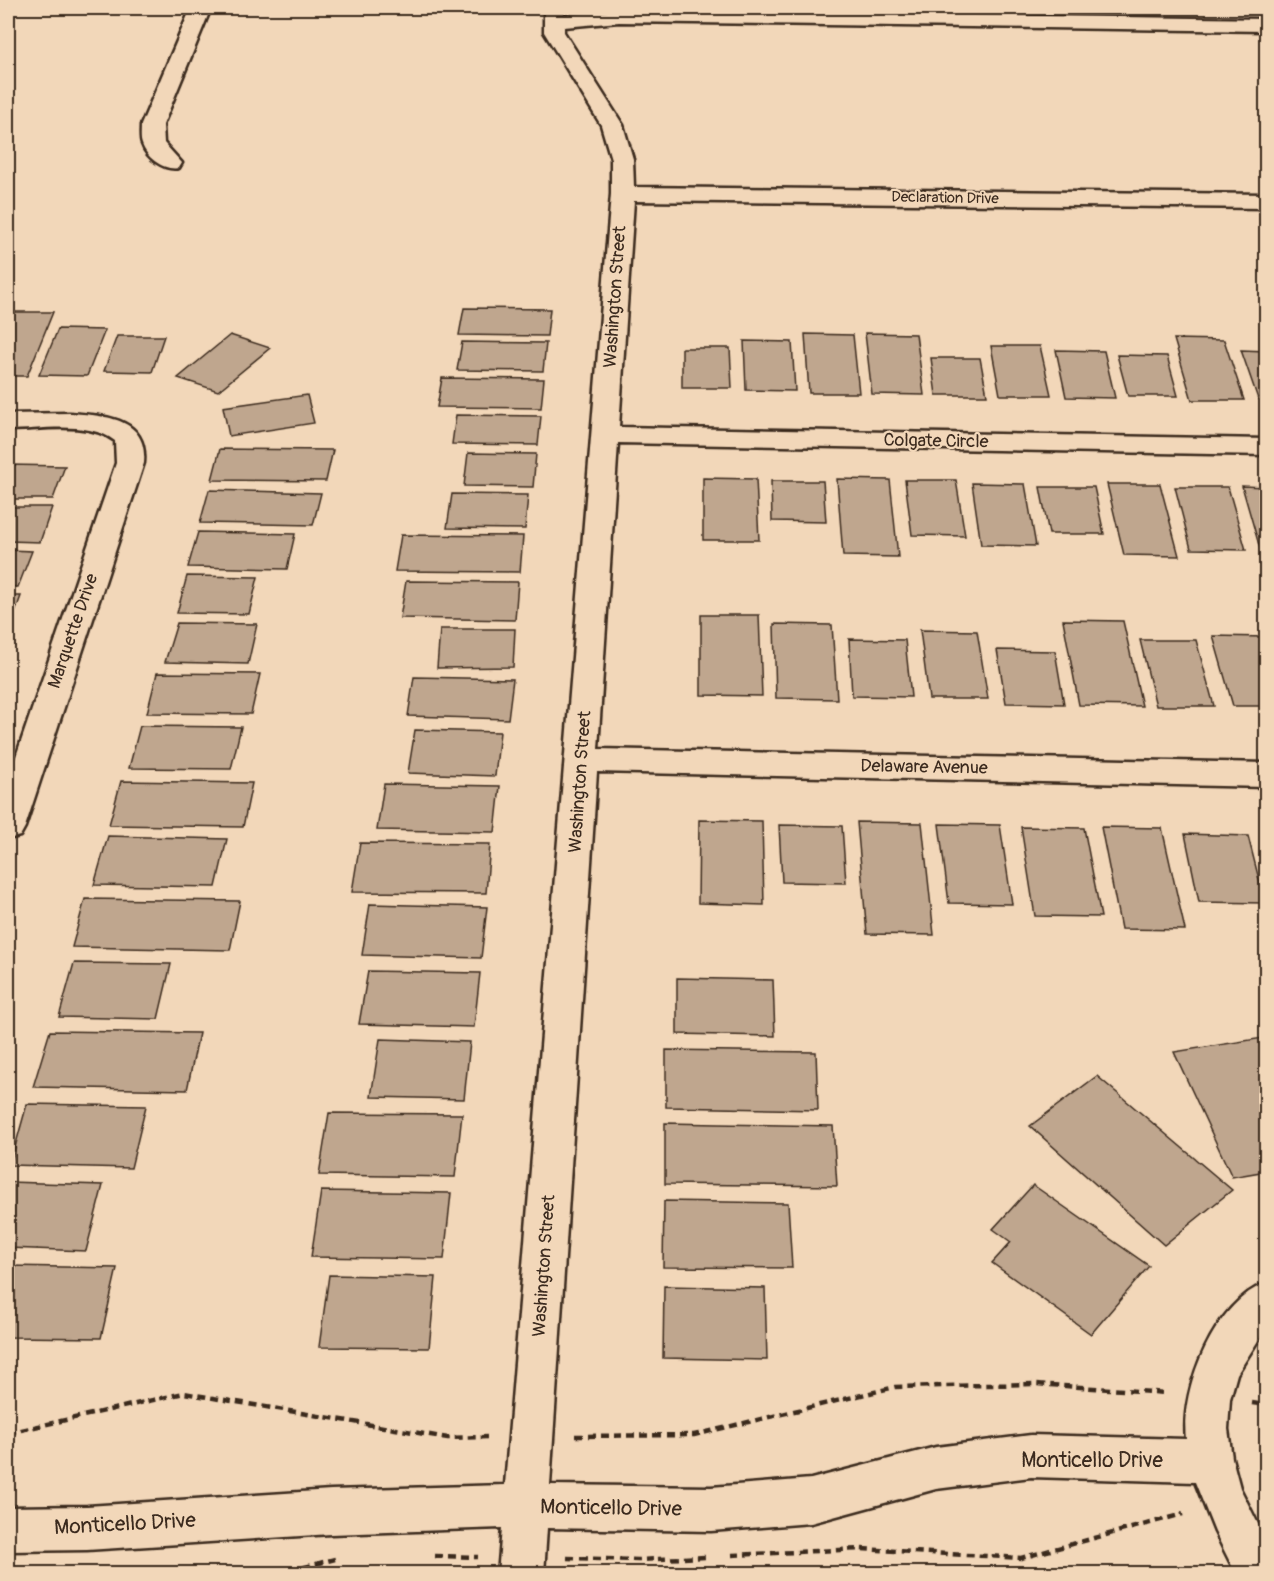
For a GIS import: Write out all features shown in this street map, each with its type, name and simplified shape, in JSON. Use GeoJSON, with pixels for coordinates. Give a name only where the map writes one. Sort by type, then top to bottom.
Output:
{"type":"FeatureCollection","features":[{"type":"Feature","properties":{"kind":"street"},"geometry":{"type":"LineString","coordinates":[[171,163],[153,144],[152,125],[201,8]]}},
{"type":"Feature","properties":{"kind":"street"},"geometry":{"type":"LineString","coordinates":[[553,15],[901,13],[1266,25]]}},
{"type":"Feature","properties":{"kind":"street","name":"Washington Street"},"geometry":{"type":"LineString","coordinates":[[521,1574],[622,194],[622,159],[612,125],[554,32],[553,15]]}},
{"type":"Feature","properties":{"kind":"street","name":"Declaration Drive"},"geometry":{"type":"LineString","coordinates":[[622,194],[1266,201]]}},
{"type":"Feature","properties":{"kind":"street","name":"Marquette Drive"},"geometry":{"type":"LineString","coordinates":[[8,422],[91,423],[112,427],[126,435],[131,448],[130,463],[8,827]]}},
{"type":"Feature","properties":{"kind":"street","name":"Colgate Circle"},"geometry":{"type":"LineString","coordinates":[[605,435],[1266,447]]}},
{"type":"Feature","properties":{"kind":"street","name":"Delaware Avenue"},"geometry":{"type":"LineString","coordinates":[[581,760],[1266,775]]}},
{"type":"Feature","properties":{"kind":"street"},"geometry":{"type":"LineString","coordinates":[[1260,1574],[1234,1527],[1209,1461],[1205,1407],[1219,1360],[1254,1310],[1266,1302]]}},
{"type":"Feature","properties":{"kind":"street","name":"Monticello Drive"},"geometry":{"type":"LineString","coordinates":[[8,1529],[87,1528],[331,1512],[526,1506],[711,1509],[812,1501],[936,1468],[1031,1456],[1209,1461]]}},
{"type":"Feature","properties":{"kind":"path"},"geometry":{"type":"LineString","coordinates":[[8,1433],[184,1393],[448,1438],[694,1435],[895,1387],[1036,1384],[1266,1405]]}},
{"type":"Feature","properties":{"kind":"building"},"geometry":{"type":"Polygon","coordinates":[[[464,308],[550,309],[547,336],[459,335],[464,308]]]}},
{"type":"Feature","properties":{"kind":"building"},"geometry":{"type":"Polygon","coordinates":[[[8,312],[53,312],[27,376],[8,376],[8,312]]]}},
{"type":"Feature","properties":{"kind":"building"},"geometry":{"type":"Polygon","coordinates":[[[58,329],[105,330],[87,376],[39,375],[58,329]]]}},
{"type":"Feature","properties":{"kind":"building"},"geometry":{"type":"Polygon","coordinates":[[[865,333],[916,334],[924,395],[872,394],[865,333]]]}},
{"type":"Feature","properties":{"kind":"building"},"geometry":{"type":"Polygon","coordinates":[[[805,334],[853,335],[859,393],[809,393],[805,334]]]}},
{"type":"Feature","properties":{"kind":"building"},"geometry":{"type":"Polygon","coordinates":[[[230,335],[270,348],[218,391],[178,378],[230,335]]]}},
{"type":"Feature","properties":{"kind":"building"},"geometry":{"type":"Polygon","coordinates":[[[117,336],[164,336],[152,372],[104,371],[117,336]]]}},
{"type":"Feature","properties":{"kind":"building"},"geometry":{"type":"Polygon","coordinates":[[[1174,339],[1224,340],[1244,400],[1192,400],[1174,339]]]}},
{"type":"Feature","properties":{"kind":"building"},"geometry":{"type":"Polygon","coordinates":[[[744,341],[792,342],[795,391],[746,390],[744,341]]]}},
{"type":"Feature","properties":{"kind":"building"},"geometry":{"type":"Polygon","coordinates":[[[462,342],[546,343],[543,371],[457,370],[462,342]]]}},
{"type":"Feature","properties":{"kind":"building"},"geometry":{"type":"Polygon","coordinates":[[[991,346],[1040,346],[1051,395],[1000,395],[991,346]]]}},
{"type":"Feature","properties":{"kind":"building"},"geometry":{"type":"Polygon","coordinates":[[[682,348],[730,348],[732,388],[682,388],[682,348]]]}},
{"type":"Feature","properties":{"kind":"building"},"geometry":{"type":"Polygon","coordinates":[[[1056,350],[1104,351],[1115,398],[1066,397],[1056,350]]]}},
{"type":"Feature","properties":{"kind":"building"},"geometry":{"type":"Polygon","coordinates":[[[1241,350],[1266,351],[1266,399],[1258,399],[1241,350]]]}},
{"type":"Feature","properties":{"kind":"building"},"geometry":{"type":"Polygon","coordinates":[[[1117,355],[1167,356],[1178,396],[1128,396],[1117,355]]]}},
{"type":"Feature","properties":{"kind":"building"},"geometry":{"type":"Polygon","coordinates":[[[931,358],[980,358],[987,395],[936,395],[931,358]]]}},
{"type":"Feature","properties":{"kind":"building"},"geometry":{"type":"Polygon","coordinates":[[[442,378],[544,379],[541,408],[437,407],[442,378]]]}},
{"type":"Feature","properties":{"kind":"building"},"geometry":{"type":"Polygon","coordinates":[[[307,395],[314,423],[229,436],[223,407],[307,395]]]}},
{"type":"Feature","properties":{"kind":"building"},"geometry":{"type":"Polygon","coordinates":[[[456,415],[541,416],[538,445],[452,444],[456,415]]]}},
{"type":"Feature","properties":{"kind":"building"},"geometry":{"type":"Polygon","coordinates":[[[220,449],[333,450],[326,481],[212,480],[220,449]]]}},
{"type":"Feature","properties":{"kind":"building"},"geometry":{"type":"Polygon","coordinates":[[[468,453],[536,454],[533,487],[464,486],[468,453]]]}},
{"type":"Feature","properties":{"kind":"building"},"geometry":{"type":"Polygon","coordinates":[[[8,465],[65,466],[53,499],[8,499],[8,465]]]}},
{"type":"Feature","properties":{"kind":"building"},"geometry":{"type":"Polygon","coordinates":[[[703,478],[756,479],[759,540],[703,540],[703,478]]]}},
{"type":"Feature","properties":{"kind":"building"},"geometry":{"type":"Polygon","coordinates":[[[837,479],[890,480],[898,557],[843,556],[837,479]]]}},
{"type":"Feature","properties":{"kind":"building"},"geometry":{"type":"Polygon","coordinates":[[[905,480],[956,480],[965,536],[912,535],[905,480]]]}},
{"type":"Feature","properties":{"kind":"building"},"geometry":{"type":"Polygon","coordinates":[[[771,481],[823,481],[826,522],[772,521],[771,481]]]}},
{"type":"Feature","properties":{"kind":"building"},"geometry":{"type":"Polygon","coordinates":[[[972,483],[1025,484],[1036,546],[981,545],[972,483]]]}},
{"type":"Feature","properties":{"kind":"building"},"geometry":{"type":"Polygon","coordinates":[[[1107,484],[1160,484],[1179,556],[1124,555],[1107,484]]]}},
{"type":"Feature","properties":{"kind":"building"},"geometry":{"type":"Polygon","coordinates":[[[1242,486],[1266,487],[1266,566],[1265,566],[1242,486]]]}},
{"type":"Feature","properties":{"kind":"building"},"geometry":{"type":"Polygon","coordinates":[[[1040,487],[1094,487],[1104,534],[1049,534],[1040,487]]]}},
{"type":"Feature","properties":{"kind":"building"},"geometry":{"type":"Polygon","coordinates":[[[1175,487],[1228,487],[1246,550],[1191,549],[1175,487]]]}},
{"type":"Feature","properties":{"kind":"building"},"geometry":{"type":"Polygon","coordinates":[[[209,490],[321,493],[313,525],[200,523],[209,490]]]}},
{"type":"Feature","properties":{"kind":"building"},"geometry":{"type":"Polygon","coordinates":[[[452,494],[528,495],[525,529],[447,528],[452,494]]]}},
{"type":"Feature","properties":{"kind":"building"},"geometry":{"type":"Polygon","coordinates":[[[8,507],[52,507],[40,542],[8,541],[8,507]]]}},
{"type":"Feature","properties":{"kind":"building"},"geometry":{"type":"Polygon","coordinates":[[[198,532],[295,534],[287,569],[188,567],[198,532]]]}},
{"type":"Feature","properties":{"kind":"building"},"geometry":{"type":"Polygon","coordinates":[[[401,535],[523,536],[520,572],[395,571],[401,535]]]}},
{"type":"Feature","properties":{"kind":"building"},"geometry":{"type":"Polygon","coordinates":[[[8,550],[32,551],[18,587],[8,586],[8,550]]]}},
{"type":"Feature","properties":{"kind":"building"},"geometry":{"type":"Polygon","coordinates":[[[187,576],[258,577],[249,614],[177,613],[187,576]]]}},
{"type":"Feature","properties":{"kind":"building"},"geometry":{"type":"Polygon","coordinates":[[[406,581],[518,582],[515,620],[400,618],[406,581]]]}},
{"type":"Feature","properties":{"kind":"building"},"geometry":{"type":"Polygon","coordinates":[[[8,596],[21,596],[8,632],[8,596]]]}},
{"type":"Feature","properties":{"kind":"building"},"geometry":{"type":"Polygon","coordinates":[[[701,615],[759,615],[762,696],[701,695],[701,615]]]}},
{"type":"Feature","properties":{"kind":"building"},"geometry":{"type":"Polygon","coordinates":[[[1063,620],[1123,621],[1142,706],[1079,705],[1063,620]]]}},
{"type":"Feature","properties":{"kind":"building"},"geometry":{"type":"Polygon","coordinates":[[[177,623],[257,624],[248,664],[165,662],[177,623]]]}},
{"type":"Feature","properties":{"kind":"building"},"geometry":{"type":"Polygon","coordinates":[[[774,624],[832,625],[837,699],[776,698],[774,624]]]}},
{"type":"Feature","properties":{"kind":"building"},"geometry":{"type":"Polygon","coordinates":[[[440,629],[515,629],[513,667],[437,668],[440,629]]]}},
{"type":"Feature","properties":{"kind":"building"},"geometry":{"type":"Polygon","coordinates":[[[920,630],[977,631],[988,699],[929,699],[920,630]]]}},
{"type":"Feature","properties":{"kind":"building"},"geometry":{"type":"Polygon","coordinates":[[[1213,636],[1266,637],[1266,706],[1233,706],[1213,636]]]}},
{"type":"Feature","properties":{"kind":"building"},"geometry":{"type":"Polygon","coordinates":[[[849,639],[905,640],[911,697],[852,696],[849,639]]]}},
{"type":"Feature","properties":{"kind":"building"},"geometry":{"type":"Polygon","coordinates":[[[1140,640],[1196,640],[1214,706],[1156,706],[1140,640]]]}},
{"type":"Feature","properties":{"kind":"building"},"geometry":{"type":"Polygon","coordinates":[[[997,650],[1055,651],[1064,704],[1006,703],[997,650]]]}},
{"type":"Feature","properties":{"kind":"building"},"geometry":{"type":"Polygon","coordinates":[[[157,673],[260,674],[251,714],[147,713],[157,673]]]}},
{"type":"Feature","properties":{"kind":"building"},"geometry":{"type":"Polygon","coordinates":[[[414,677],[513,679],[508,719],[408,716],[414,677]]]}},
{"type":"Feature","properties":{"kind":"building"},"geometry":{"type":"Polygon","coordinates":[[[140,726],[241,727],[231,769],[129,768],[140,726]]]}},
{"type":"Feature","properties":{"kind":"building"},"geometry":{"type":"Polygon","coordinates":[[[415,730],[500,732],[495,776],[408,773],[415,730]]]}},
{"type":"Feature","properties":{"kind":"building"},"geometry":{"type":"Polygon","coordinates":[[[121,781],[252,783],[243,827],[109,825],[121,781]]]}},
{"type":"Feature","properties":{"kind":"building"},"geometry":{"type":"Polygon","coordinates":[[[384,784],[500,786],[495,832],[377,830],[384,784]]]}},
{"type":"Feature","properties":{"kind":"building"},"geometry":{"type":"Polygon","coordinates":[[[699,820],[762,821],[764,905],[698,903],[699,820]]]}},
{"type":"Feature","properties":{"kind":"building"},"geometry":{"type":"Polygon","coordinates":[[[857,822],[922,823],[934,935],[867,934],[857,822]]]}},
{"type":"Feature","properties":{"kind":"building"},"geometry":{"type":"Polygon","coordinates":[[[939,824],[1000,825],[1012,904],[949,903],[939,824]]]}},
{"type":"Feature","properties":{"kind":"building"},"geometry":{"type":"Polygon","coordinates":[[[779,825],[842,826],[846,883],[782,882],[779,825]]]}},
{"type":"Feature","properties":{"kind":"building"},"geometry":{"type":"Polygon","coordinates":[[[1021,827],[1084,828],[1101,917],[1035,916],[1021,827]]]}},
{"type":"Feature","properties":{"kind":"building"},"geometry":{"type":"Polygon","coordinates":[[[1101,827],[1162,828],[1185,930],[1121,929],[1101,827]]]}},
{"type":"Feature","properties":{"kind":"building"},"geometry":{"type":"Polygon","coordinates":[[[1185,834],[1248,836],[1265,903],[1199,902],[1185,834]]]}},
{"type":"Feature","properties":{"kind":"building"},"geometry":{"type":"Polygon","coordinates":[[[108,836],[227,839],[216,887],[94,885],[108,836]]]}},
{"type":"Feature","properties":{"kind":"building"},"geometry":{"type":"Polygon","coordinates":[[[360,843],[490,844],[486,893],[352,892],[360,843]]]}},
{"type":"Feature","properties":{"kind":"building"},"geometry":{"type":"Polygon","coordinates":[[[85,899],[240,901],[230,950],[72,947],[85,899]]]}},
{"type":"Feature","properties":{"kind":"building"},"geometry":{"type":"Polygon","coordinates":[[[370,904],[487,907],[481,958],[362,955],[370,904]]]}},
{"type":"Feature","properties":{"kind":"building"},"geometry":{"type":"Polygon","coordinates":[[[74,963],[171,964],[158,1019],[59,1017],[74,963]]]}},
{"type":"Feature","properties":{"kind":"building"},"geometry":{"type":"Polygon","coordinates":[[[368,971],[480,973],[474,1027],[359,1024],[368,971]]]}},
{"type":"Feature","properties":{"kind":"building"},"geometry":{"type":"Polygon","coordinates":[[[677,978],[773,980],[775,1036],[677,1034],[677,978]]]}},
{"type":"Feature","properties":{"kind":"building"},"geometry":{"type":"Polygon","coordinates":[[[50,1031],[199,1033],[187,1090],[33,1087],[50,1031]]]}},
{"type":"Feature","properties":{"kind":"building"},"geometry":{"type":"Polygon","coordinates":[[[1263,1038],[1266,1045],[1266,1171],[1232,1177],[1174,1052],[1263,1038]]]}},
{"type":"Feature","properties":{"kind":"building"},"geometry":{"type":"Polygon","coordinates":[[[380,1039],[470,1042],[464,1099],[371,1097],[380,1039]]]}},
{"type":"Feature","properties":{"kind":"building"},"geometry":{"type":"Polygon","coordinates":[[[666,1050],[816,1052],[818,1110],[666,1107],[666,1050]]]}},
{"type":"Feature","properties":{"kind":"building"},"geometry":{"type":"Polygon","coordinates":[[[1097,1076],[1232,1190],[1164,1245],[1030,1126],[1097,1076]]]}},
{"type":"Feature","properties":{"kind":"building"},"geometry":{"type":"Polygon","coordinates":[[[27,1104],[146,1106],[131,1168],[10,1165],[27,1104]]]}},
{"type":"Feature","properties":{"kind":"building"},"geometry":{"type":"Polygon","coordinates":[[[329,1113],[462,1114],[455,1177],[319,1175],[329,1113]]]}},
{"type":"Feature","properties":{"kind":"building"},"geometry":{"type":"Polygon","coordinates":[[[665,1123],[833,1126],[837,1186],[665,1184],[665,1123]]]}},
{"type":"Feature","properties":{"kind":"building"},"geometry":{"type":"Polygon","coordinates":[[[8,1182],[103,1185],[86,1251],[8,1248],[8,1182]]]}},
{"type":"Feature","properties":{"kind":"building"},"geometry":{"type":"Polygon","coordinates":[[[1033,1185],[1149,1266],[1091,1334],[992,1263],[1011,1242],[993,1229],[1033,1185]]]}},
{"type":"Feature","properties":{"kind":"building"},"geometry":{"type":"Polygon","coordinates":[[[321,1191],[451,1193],[444,1259],[311,1257],[321,1191]]]}},
{"type":"Feature","properties":{"kind":"building"},"geometry":{"type":"Polygon","coordinates":[[[664,1201],[788,1203],[792,1268],[663,1267],[664,1201]]]}},
{"type":"Feature","properties":{"kind":"building"},"geometry":{"type":"Polygon","coordinates":[[[8,1266],[117,1268],[101,1338],[8,1337],[8,1266]]]}},
{"type":"Feature","properties":{"kind":"building"},"geometry":{"type":"Polygon","coordinates":[[[329,1275],[436,1277],[429,1348],[319,1347],[329,1275]]]}},
{"type":"Feature","properties":{"kind":"building"},"geometry":{"type":"Polygon","coordinates":[[[664,1286],[765,1288],[767,1360],[663,1358],[664,1286]]]}}]}
